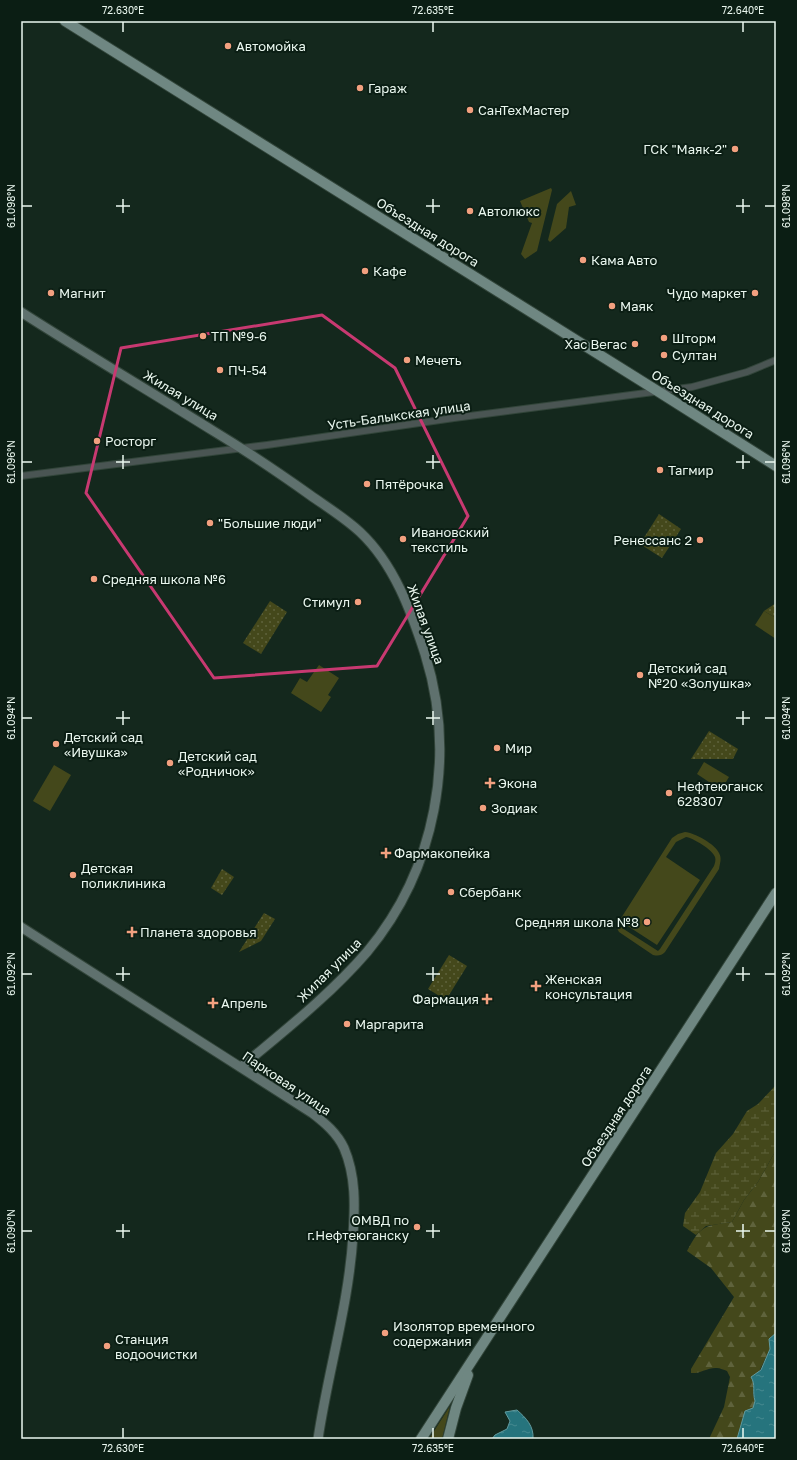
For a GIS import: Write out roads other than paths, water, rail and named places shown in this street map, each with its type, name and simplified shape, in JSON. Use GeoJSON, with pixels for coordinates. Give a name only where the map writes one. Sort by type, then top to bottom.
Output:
{"type":"FeatureCollection","features":[{"type":"Feature","properties":{"kind":"main road","name":"Объездная дорога"},"geometry":{"type":"LineString","coordinates":[[66,21],[776,466]]}},
{"type":"Feature","properties":{"kind":"main road","name":"Жилая улица"},"geometry":{"type":"LineString","coordinates":[[21,312],[242,448],[347,522],[369,542],[388,567],[409,610],[429,668],[438,710],[440,741],[439,781],[433,819],[419,864],[406,892],[376,940],[354,966],[294,1023],[241,1067]]}},
{"type":"Feature","properties":{"kind":"main road","name":"Объездная дорога"},"geometry":{"type":"LineString","coordinates":[[477,1353],[776,892]]}},
{"type":"Feature","properties":{"kind":"main road","name":"Парковая улица"},"geometry":{"type":"LineString","coordinates":[[21,928],[312,1113],[327,1125],[336,1135],[344,1148],[352,1176],[354,1202],[354,1224],[350,1274],[318,1439]]}},
{"type":"Feature","properties":{"kind":"main road"},"geometry":{"type":"LineString","coordinates":[[421,1439],[477,1353]]}},
{"type":"Feature","properties":{"kind":"main road"},"geometry":{"type":"LineString","coordinates":[[448,1439],[456,1408],[477,1353]]}},
{"type":"Feature","properties":{"kind":"street","name":"Усть-Балыкская улица"},"geometry":{"type":"LineString","coordinates":[[21,476],[242,448],[454,418],[692,387],[747,372],[776,360]]}},
{"type":"Feature","properties":{"kind":"water"},"geometry":{"type":"Polygon","coordinates":[[[776,1333],[776,1439],[737,1439],[745,1411],[753,1408],[755,1401],[751,1377],[761,1370],[770,1349],[769,1339],[776,1333]]]}},
{"type":"Feature","properties":{"kind":"water"},"geometry":{"type":"Polygon","coordinates":[[[517,1410],[531,1426],[533,1439],[492,1439],[495,1435],[507,1429],[510,1421],[505,1412],[517,1410]]]}},
{"type":"Feature","properties":{"kind":"place","name":"Автомойка"},"geometry":{"type":"Point","coordinates":[228,46]}},
{"type":"Feature","properties":{"kind":"place","name":"Гараж"},"geometry":{"type":"Point","coordinates":[360,88]}},
{"type":"Feature","properties":{"kind":"place","name":"СанТехМастер"},"geometry":{"type":"Point","coordinates":[470,110]}},
{"type":"Feature","properties":{"kind":"place","name":"ГСК \"Маяк-2\""},"geometry":{"type":"Point","coordinates":[735,149]}},
{"type":"Feature","properties":{"kind":"place","name":"Автолюкс"},"geometry":{"type":"Point","coordinates":[470,211]}},
{"type":"Feature","properties":{"kind":"place","name":"Кама Авто"},"geometry":{"type":"Point","coordinates":[583,260]}},
{"type":"Feature","properties":{"kind":"place","name":"Кафе"},"geometry":{"type":"Point","coordinates":[365,271]}},
{"type":"Feature","properties":{"kind":"place","name":"Магнит"},"geometry":{"type":"Point","coordinates":[51,293]}},
{"type":"Feature","properties":{"kind":"place","name":"Чудо маркет"},"geometry":{"type":"Point","coordinates":[755,293]}},
{"type":"Feature","properties":{"kind":"place","name":"Маяк"},"geometry":{"type":"Point","coordinates":[612,306]}},
{"type":"Feature","properties":{"kind":"place","name":"ТП №9-6"},"geometry":{"type":"Point","coordinates":[203,336]}},
{"type":"Feature","properties":{"kind":"place","name":"Шторм"},"geometry":{"type":"Point","coordinates":[664,338]}},
{"type":"Feature","properties":{"kind":"place","name":"Хас Вегас"},"geometry":{"type":"Point","coordinates":[635,344]}},
{"type":"Feature","properties":{"kind":"place","name":"Султан"},"geometry":{"type":"Point","coordinates":[664,355]}},
{"type":"Feature","properties":{"kind":"place","name":"Мечеть"},"geometry":{"type":"Point","coordinates":[407,360]}},
{"type":"Feature","properties":{"kind":"place","name":"ПЧ-54"},"geometry":{"type":"Point","coordinates":[220,370]}},
{"type":"Feature","properties":{"kind":"place","name":"Росторг"},"geometry":{"type":"Point","coordinates":[97,441]}},
{"type":"Feature","properties":{"kind":"place","name":"Тагмир"},"geometry":{"type":"Point","coordinates":[660,470]}},
{"type":"Feature","properties":{"kind":"place","name":"Пятёрочка"},"geometry":{"type":"Point","coordinates":[367,484]}},
{"type":"Feature","properties":{"kind":"place","name":"\"Большие люди\""},"geometry":{"type":"Point","coordinates":[210,523]}},
{"type":"Feature","properties":{"kind":"place","name":"Ивановский текстиль"},"geometry":{"type":"Point","coordinates":[403,539]}},
{"type":"Feature","properties":{"kind":"place","name":"Ренессанс 2"},"geometry":{"type":"Point","coordinates":[700,540]}},
{"type":"Feature","properties":{"kind":"place","name":"Средняя школа №6"},"geometry":{"type":"Point","coordinates":[94,579]}},
{"type":"Feature","properties":{"kind":"place","name":"Стимул"},"geometry":{"type":"Point","coordinates":[358,602]}},
{"type":"Feature","properties":{"kind":"place","name":"Детский сад №20 «Золушка»"},"geometry":{"type":"Point","coordinates":[640,675]}},
{"type":"Feature","properties":{"kind":"place","name":"Детский сад «Ивушка»"},"geometry":{"type":"Point","coordinates":[56,744]}},
{"type":"Feature","properties":{"kind":"place","name":"Мир"},"geometry":{"type":"Point","coordinates":[497,748]}},
{"type":"Feature","properties":{"kind":"place","name":"Детский сад «Родничок»"},"geometry":{"type":"Point","coordinates":[170,763]}},
{"type":"Feature","properties":{"kind":"place","name":"Экона"},"geometry":{"type":"Point","coordinates":[490,783]}},
{"type":"Feature","properties":{"kind":"place","name":"Нефтеюганск 628307"},"geometry":{"type":"Point","coordinates":[669,793]}},
{"type":"Feature","properties":{"kind":"place","name":"Зодиак"},"geometry":{"type":"Point","coordinates":[483,808]}},
{"type":"Feature","properties":{"kind":"place","name":"Фармакопейка"},"geometry":{"type":"Point","coordinates":[386,853]}},
{"type":"Feature","properties":{"kind":"place","name":"Детская поликлиника"},"geometry":{"type":"Point","coordinates":[73,875]}},
{"type":"Feature","properties":{"kind":"place","name":"Сбербанк"},"geometry":{"type":"Point","coordinates":[451,892]}},
{"type":"Feature","properties":{"kind":"place","name":"Средняя школа №8"},"geometry":{"type":"Point","coordinates":[647,922]}},
{"type":"Feature","properties":{"kind":"place","name":"Планета здоровья"},"geometry":{"type":"Point","coordinates":[132,932]}},
{"type":"Feature","properties":{"kind":"place","name":"Женская консультация"},"geometry":{"type":"Point","coordinates":[536,986]}},
{"type":"Feature","properties":{"kind":"place","name":"Фармация"},"geometry":{"type":"Point","coordinates":[487,999]}},
{"type":"Feature","properties":{"kind":"place","name":"Апрель"},"geometry":{"type":"Point","coordinates":[213,1003]}},
{"type":"Feature","properties":{"kind":"place","name":"Маргарита"},"geometry":{"type":"Point","coordinates":[347,1024]}},
{"type":"Feature","properties":{"kind":"place","name":"ОМВД по г.Нефтеюганску"},"geometry":{"type":"Point","coordinates":[417,1227]}},
{"type":"Feature","properties":{"kind":"place","name":"Изолятор временного содержания"},"geometry":{"type":"Point","coordinates":[385,1333]}},
{"type":"Feature","properties":{"kind":"place","name":"Станция водоочистки"},"geometry":{"type":"Point","coordinates":[107,1346]}}]}
